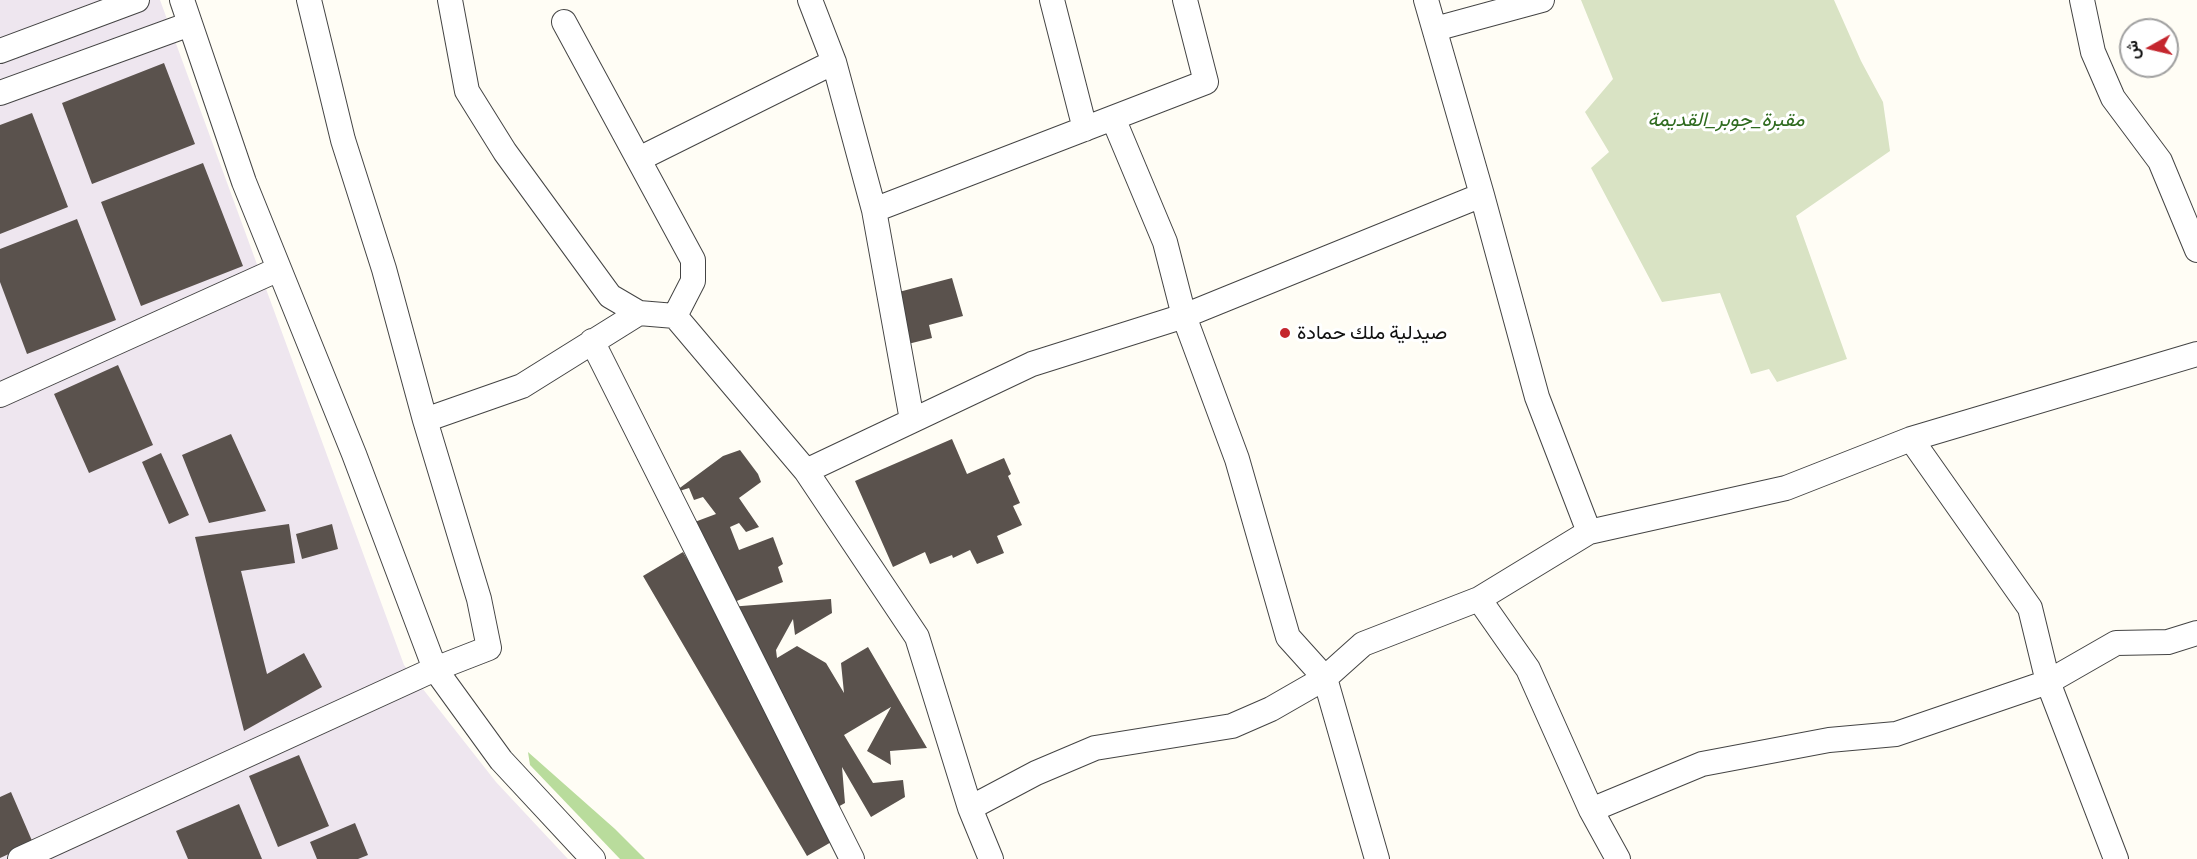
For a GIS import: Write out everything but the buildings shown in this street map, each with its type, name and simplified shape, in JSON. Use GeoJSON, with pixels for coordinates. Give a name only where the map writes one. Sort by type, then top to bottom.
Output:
{"type":"FeatureCollection","features":[{"type":"Feature","properties":{"kind":"street"},"geometry":{"type":"LineString","coordinates":[[0,51],[137,0]]}},
{"type":"Feature","properties":{"kind":"street"},"geometry":{"type":"LineString","coordinates":[[182,0],[244,182],[354,454],[435,669],[501,760],[593,859]]}},
{"type":"Feature","properties":{"kind":"street"},"geometry":{"type":"LineString","coordinates":[[20,859],[435,669],[489,648],[479,599],[425,420],[384,269],[343,140],[309,0]]}},
{"type":"Feature","properties":{"kind":"street"},"geometry":{"type":"LineString","coordinates":[[450,0],[466,91],[505,152],[610,296],[639,313],[675,316],[806,471],[917,637],[970,808],[991,859]]}},
{"type":"Feature","properties":{"kind":"street"},"geometry":{"type":"LineString","coordinates":[[810,0],[834,62],[874,210],[912,420]]}},
{"type":"Feature","properties":{"kind":"street"},"geometry":{"type":"LineString","coordinates":[[1052,0],[1085,129]]}},
{"type":"Feature","properties":{"kind":"street"},"geometry":{"type":"LineString","coordinates":[[874,210],[1206,82],[1185,0]]}},
{"type":"Feature","properties":{"kind":"street"},"geometry":{"type":"LineString","coordinates":[[1426,0],[1537,398],[1588,532]]}},
{"type":"Feature","properties":{"kind":"street"},"geometry":{"type":"LineString","coordinates":[[1435,29],[1542,0]]}},
{"type":"Feature","properties":{"kind":"street"},"geometry":{"type":"LineString","coordinates":[[2082,0],[2093,52],[2113,98],[2160,161],[2197,250]]}},
{"type":"Feature","properties":{"kind":"street"},"geometry":{"type":"LineString","coordinates":[[564,22],[693,261],[693,281],[675,316]]}},
{"type":"Feature","properties":{"kind":"street"},"geometry":{"type":"LineString","coordinates":[[0,93],[190,24]]}},
{"type":"Feature","properties":{"kind":"street"},"geometry":{"type":"LineString","coordinates":[[639,159],[834,62]]}},
{"type":"Feature","properties":{"kind":"street"},"geometry":{"type":"LineString","coordinates":[[1113,118],[1165,242],[1184,316],[1237,459],[1288,637],[1325,678],[1377,859]]}},
{"type":"Feature","properties":{"kind":"street"},"geometry":{"type":"LineString","coordinates":[[806,471],[1032,364],[1184,316],[1482,195]]}},
{"type":"Feature","properties":{"kind":"street"},"geometry":{"type":"LineString","coordinates":[[0,395],[279,269]]}},
{"type":"Feature","properties":{"kind":"street"},"geometry":{"type":"LineString","coordinates":[[425,420],[522,386],[639,313]]}},
{"type":"Feature","properties":{"kind":"street"},"geometry":{"type":"LineString","coordinates":[[592,341],[852,859]]}},
{"type":"Feature","properties":{"kind":"street"},"geometry":{"type":"LineString","coordinates":[[970,808],[1036,773],[1095,748],[1232,726],[1271,709],[1325,678],[1363,644],[1479,599],[1588,532],[1786,488],[1911,439],[2196,357]]}},
{"type":"Feature","properties":{"kind":"street"},"geometry":{"type":"LineString","coordinates":[[1911,439],[2030,608],[2048,682],[2116,859]]}},
{"type":"Feature","properties":{"kind":"street"},"geometry":{"type":"LineString","coordinates":[[1479,599],[1528,669],[1591,810],[1618,859]]}},
{"type":"Feature","properties":{"kind":"street"},"geometry":{"type":"LineString","coordinates":[[1591,810],[1702,764],[1829,740],[1896,734],[2048,682],[2116,643],[2168,642],[2197,633]]}},
{"type":"Feature","properties":{"kind":"shaded area"},"geometry":{"type":"Polygon","coordinates":[[[0,0],[160,0],[404,665],[496,782],[568,859],[0,859],[0,0]]]}},
{"type":"Feature","properties":{"kind":"green space","name":"مقبرة_جوبر_القديمة"},"geometry":{"type":"Polygon","coordinates":[[[1581,0],[1834,0],[1861,61],[1883,102],[1890,151],[1796,216],[1847,359],[1777,382],[1769,369],[1751,374],[1720,293],[1662,302],[1591,168],[1609,152],[1585,112],[1613,79],[1581,0]]]}},
{"type":"Feature","properties":{"kind":"green space"},"geometry":{"type":"Polygon","coordinates":[[[528,752],[615,829],[645,859],[620,859],[530,765],[528,752]]]}},
{"type":"Feature","properties":{"kind":"place","name":"صيدلية ملك حمادة"},"geometry":{"type":"Point","coordinates":[1285,333]}}]}
